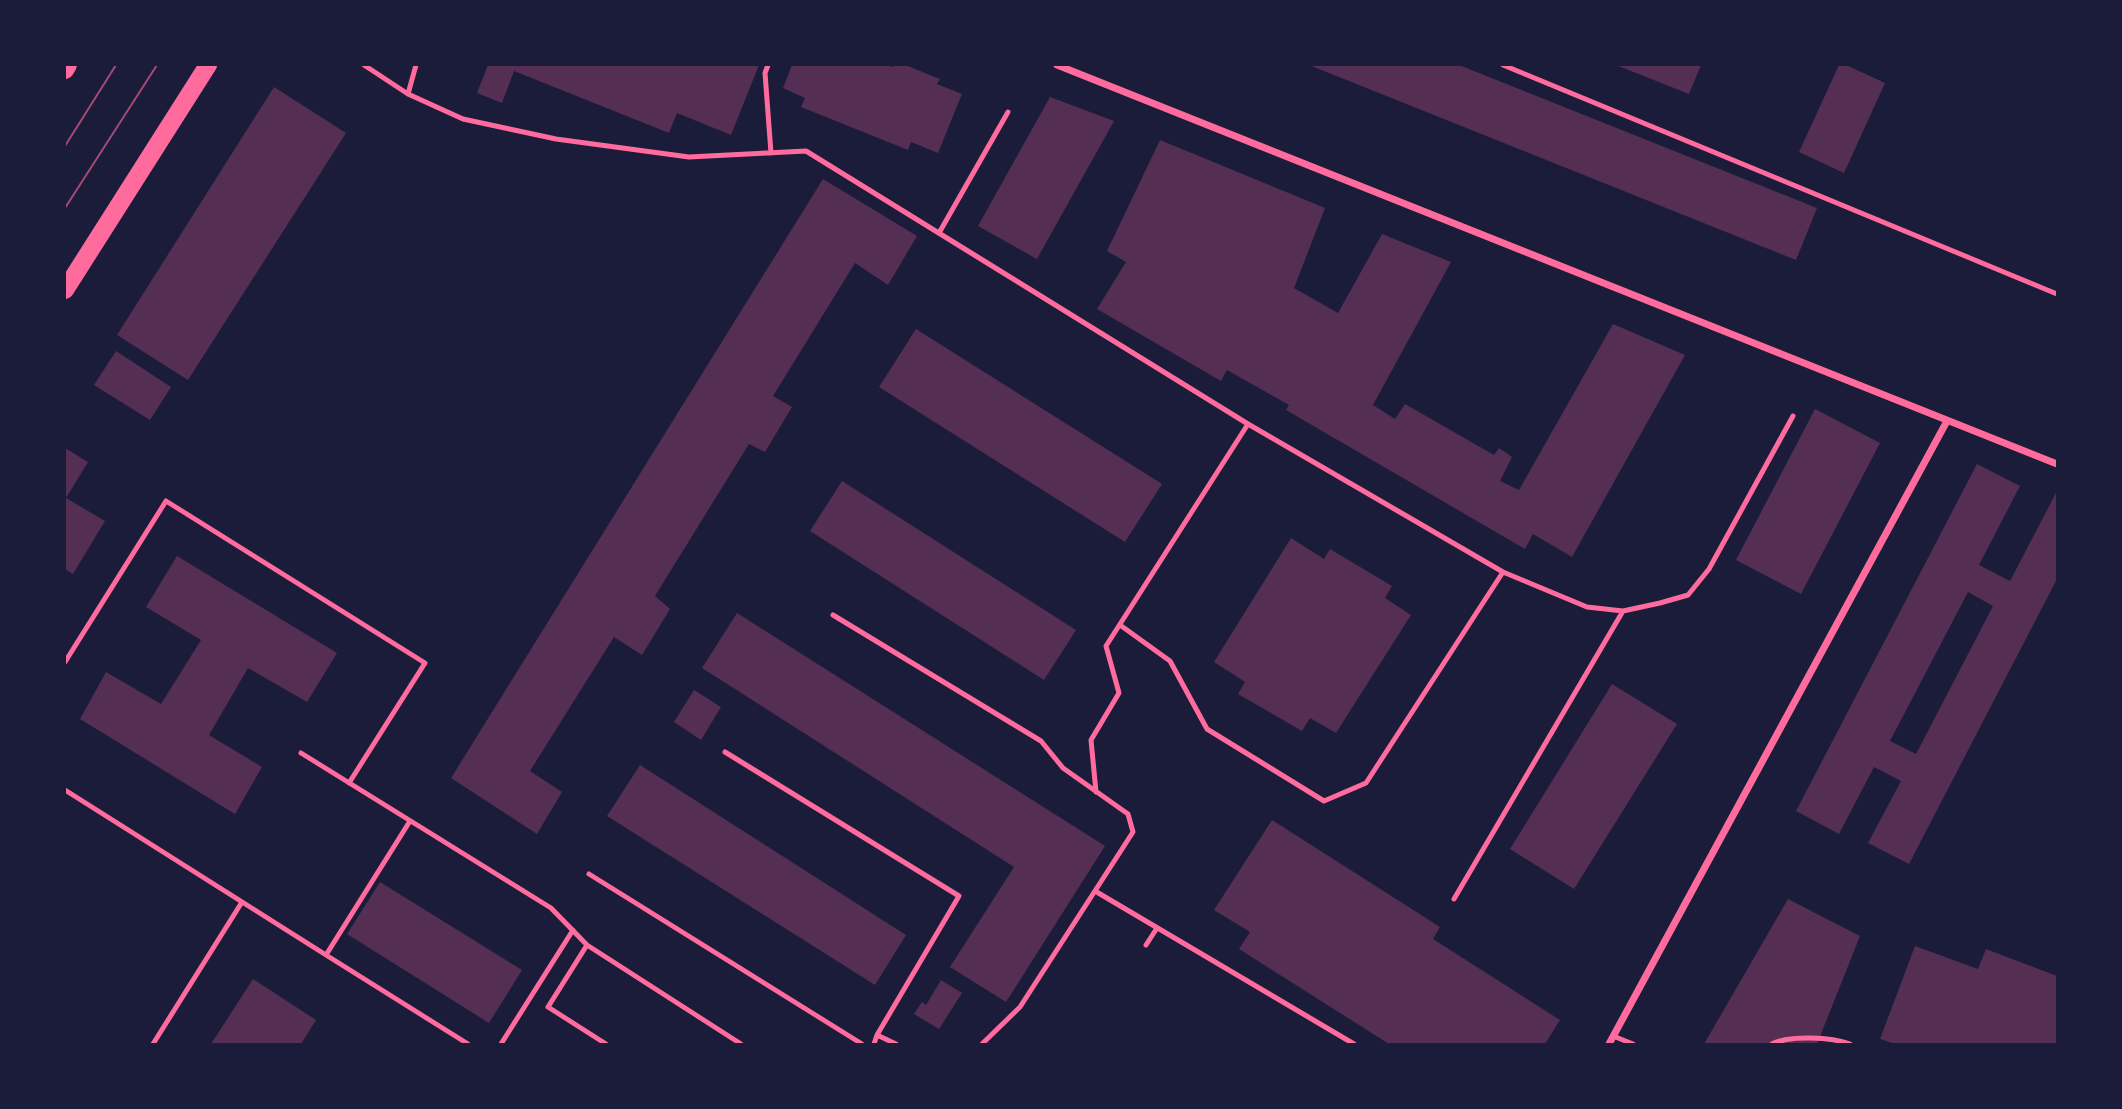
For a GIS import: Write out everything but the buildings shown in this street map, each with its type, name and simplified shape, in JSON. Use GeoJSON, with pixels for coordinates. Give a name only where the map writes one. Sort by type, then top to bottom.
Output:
{"type":"FeatureCollection","features":[{"type":"Feature","properties":{"kind":"main road"},"geometry":{"type":"LineString","coordinates":[[65,70],[68,65]]}},
{"type":"Feature","properties":{"kind":"main road"},"geometry":{"type":"LineString","coordinates":[[65,290],[208,65]]}},
{"type":"Feature","properties":{"kind":"street"},"geometry":{"type":"LineString","coordinates":[[1057,65],[2057,464]]}},
{"type":"Feature","properties":{"kind":"street"},"geometry":{"type":"LineString","coordinates":[[1609,1044],[1947,421]]}},
{"type":"Feature","properties":{"kind":"lane"},"geometry":{"type":"LineString","coordinates":[[364,65],[408,94],[463,120],[556,139],[689,157],[806,151],[1248,424],[1503,572],[1587,607],[1623,611],[1688,595],[1709,569],[1793,416]]}},
{"type":"Feature","properties":{"kind":"lane"},"geometry":{"type":"LineString","coordinates":[[408,94],[416,65]]}},
{"type":"Feature","properties":{"kind":"lane"},"geometry":{"type":"LineString","coordinates":[[768,65],[765,74],[771,153]]}},
{"type":"Feature","properties":{"kind":"lane"},"geometry":{"type":"LineString","coordinates":[[1503,65],[2057,294]]}},
{"type":"Feature","properties":{"kind":"lane"},"geometry":{"type":"LineString","coordinates":[[939,233],[1008,112]]}},
{"type":"Feature","properties":{"kind":"lane"},"geometry":{"type":"LineString","coordinates":[[1096,792],[1091,740],[1119,693],[1106,646],[1248,424]]}},
{"type":"Feature","properties":{"kind":"lane"},"geometry":{"type":"LineString","coordinates":[[65,662],[166,500],[425,663],[349,783]]}},
{"type":"Feature","properties":{"kind":"lane"},"geometry":{"type":"LineString","coordinates":[[1120,625],[1170,661],[1207,729],[1324,801],[1366,783],[1503,572]]}},
{"type":"Feature","properties":{"kind":"lane"},"geometry":{"type":"LineString","coordinates":[[1454,899],[1623,611]]}},
{"type":"Feature","properties":{"kind":"lane"},"geometry":{"type":"LineString","coordinates":[[833,615],[1041,741],[1063,768],[1128,814],[1133,832],[1020,1007],[982,1044]]}},
{"type":"Feature","properties":{"kind":"lane"},"geometry":{"type":"LineString","coordinates":[[725,752],[959,896],[874,1044]]}},
{"type":"Feature","properties":{"kind":"lane"},"geometry":{"type":"LineString","coordinates":[[301,753],[551,908],[587,945],[741,1044]]}},
{"type":"Feature","properties":{"kind":"lane"},"geometry":{"type":"LineString","coordinates":[[65,790],[468,1044]]}},
{"type":"Feature","properties":{"kind":"lane"},"geometry":{"type":"LineString","coordinates":[[326,955],[410,821]]}},
{"type":"Feature","properties":{"kind":"lane"},"geometry":{"type":"LineString","coordinates":[[589,874],[862,1044]]}},
{"type":"Feature","properties":{"kind":"lane"},"geometry":{"type":"LineString","coordinates":[[1095,891],[1354,1044]]}},
{"type":"Feature","properties":{"kind":"lane"},"geometry":{"type":"LineString","coordinates":[[153,1044],[242,902]]}},
{"type":"Feature","properties":{"kind":"lane"},"geometry":{"type":"LineString","coordinates":[[1146,945],[1157,928]]}},
{"type":"Feature","properties":{"kind":"lane"},"geometry":{"type":"LineString","coordinates":[[501,1044],[573,930]]}},
{"type":"Feature","properties":{"kind":"lane"},"geometry":{"type":"LineString","coordinates":[[587,945],[548,1007],[606,1044]]}},
{"type":"Feature","properties":{"kind":"lane"},"geometry":{"type":"LineString","coordinates":[[877,1035],[896,1044]]}},
{"type":"Feature","properties":{"kind":"lane"},"geometry":{"type":"LineString","coordinates":[[450,1044],[455,1036]]}},
{"type":"Feature","properties":{"kind":"lane"},"geometry":{"type":"LineString","coordinates":[[1613,1036],[1633,1044]]}},
{"type":"Feature","properties":{"kind":"lane"},"geometry":{"type":"LineString","coordinates":[[1772,1044],[1779,1040],[1819,1039],[1840,1040],[1850,1044]]}},
{"type":"Feature","properties":{"kind":"tram line"},"geometry":{"type":"LineString","coordinates":[[65,146],[116,65]]}},
{"type":"Feature","properties":{"kind":"tram line"},"geometry":{"type":"LineString","coordinates":[[65,208],[157,65]]}}]}
